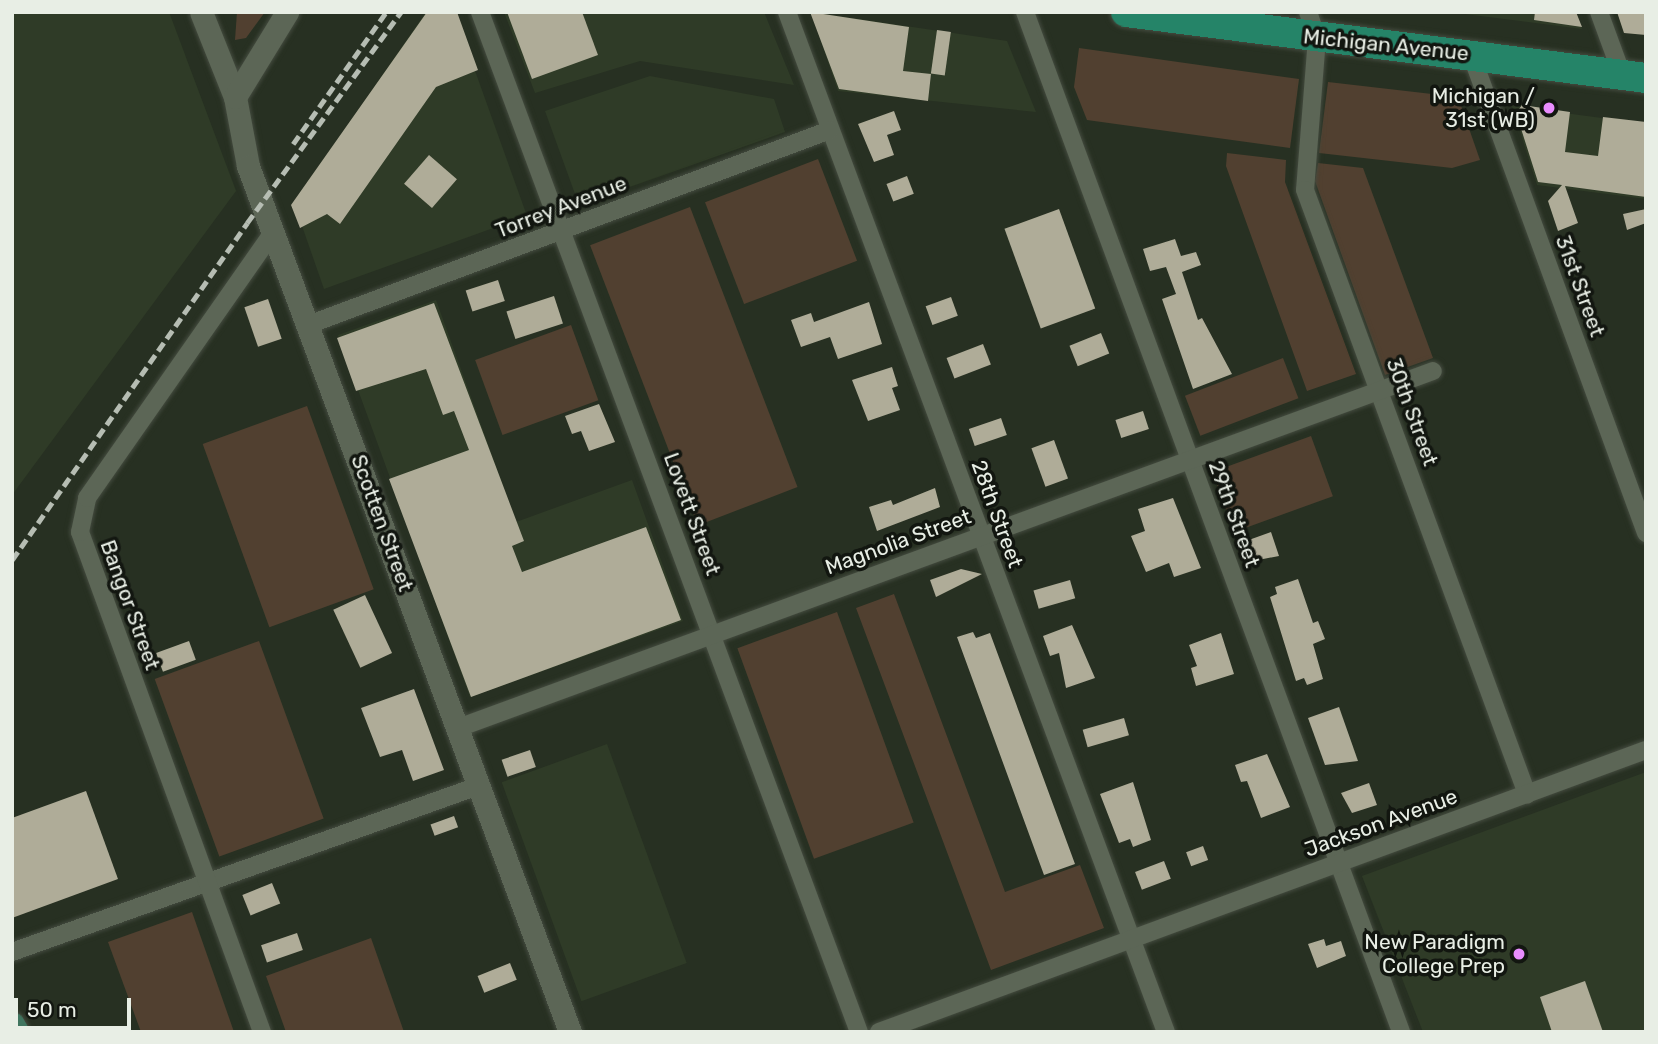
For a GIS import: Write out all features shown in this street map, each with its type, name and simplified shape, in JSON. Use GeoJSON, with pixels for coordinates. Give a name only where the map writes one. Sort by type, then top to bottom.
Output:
{"type":"FeatureCollection","features":[{"type":"Feature","properties":{"kind":"main road","name":"Michigan Avenue"},"geometry":{"type":"LineString","coordinates":[[1126,12],[1312,25],[1471,54],[1634,76]]}},
{"type":"Feature","properties":{"kind":"main road"},"geometry":{"type":"LineString","coordinates":[[12,1025],[16,1032]]}},
{"type":"Feature","properties":{"kind":"street","name":"Scotten Street"},"geometry":{"type":"LineString","coordinates":[[201,12],[235,97],[248,166],[570,1032]]}},
{"type":"Feature","properties":{"kind":"street"},"geometry":{"type":"LineString","coordinates":[[235,97],[287,12]]}},
{"type":"Feature","properties":{"kind":"street","name":"Lovett Street"},"geometry":{"type":"LineString","coordinates":[[480,12],[859,1032]]}},
{"type":"Feature","properties":{"kind":"street","name":"28th Street"},"geometry":{"type":"LineString","coordinates":[[787,12],[1166,1032]]}},
{"type":"Feature","properties":{"kind":"street","name":"29th Street"},"geometry":{"type":"LineString","coordinates":[[1026,12],[1401,1032]]}},
{"type":"Feature","properties":{"kind":"street"},"geometry":{"type":"LineString","coordinates":[[1599,12],[1634,76]]}},
{"type":"Feature","properties":{"kind":"street","name":"30th Street"},"geometry":{"type":"LineString","coordinates":[[1312,25],[1305,190],[1527,794]]}},
{"type":"Feature","properties":{"kind":"street","name":"31st Street"},"geometry":{"type":"LineString","coordinates":[[1471,54],[1646,533]]}},
{"type":"Feature","properties":{"kind":"street","name":"Torrey Avenue"},"geometry":{"type":"LineString","coordinates":[[308,325],[830,130]]}},
{"type":"Feature","properties":{"kind":"street","name":"Bangor Street"},"geometry":{"type":"LineString","coordinates":[[262,1032],[80,531],[80,516],[88,498],[274,231]]}},
{"type":"Feature","properties":{"kind":"street","name":"Magnolia Street"},"geometry":{"type":"LineString","coordinates":[[458,728],[1433,371]]}},
{"type":"Feature","properties":{"kind":"street","name":"Jackson Avenue"},"geometry":{"type":"LineString","coordinates":[[879,1032],[1646,750]]}},
{"type":"Feature","properties":{"kind":"street"},"geometry":{"type":"LineString","coordinates":[[12,952],[479,786]]}},
{"type":"Feature","properties":{"kind":"shaded area"},"geometry":{"type":"Polygon","coordinates":[[[12,12],[169,12],[236,191],[12,495],[12,12]]]}},
{"type":"Feature","properties":{"kind":"shaded area"},"geometry":{"type":"Polygon","coordinates":[[[237,12],[265,12],[246,38],[235,40],[237,12]]]}},
{"type":"Feature","properties":{"kind":"shaded area"},"geometry":{"type":"Polygon","coordinates":[[[426,12],[454,12],[527,216],[324,289],[294,203],[426,12]]]}},
{"type":"Feature","properties":{"kind":"shaded area"},"geometry":{"type":"Polygon","coordinates":[[[504,12],[764,12],[794,85],[640,61],[535,93],[504,12]]]}},
{"type":"Feature","properties":{"kind":"shaded area"},"geometry":{"type":"Polygon","coordinates":[[[811,12],[1007,41],[1036,112],[838,91],[811,12]]]}},
{"type":"Feature","properties":{"kind":"shaded area"},"geometry":{"type":"Polygon","coordinates":[[[1449,12],[1576,12],[1582,29],[1449,12]]]}},
{"type":"Feature","properties":{"kind":"shaded area"},"geometry":{"type":"Polygon","coordinates":[[[1079,48],[1299,79],[1290,148],[1087,120],[1074,87],[1079,48]]]}},
{"type":"Feature","properties":{"kind":"shaded area"},"geometry":{"type":"Polygon","coordinates":[[[650,76],[774,99],[785,132],[579,205],[545,111],[650,76]]]}},
{"type":"Feature","properties":{"kind":"shaded area"},"geometry":{"type":"Polygon","coordinates":[[[1328,82],[1458,97],[1480,160],[1452,168],[1319,153],[1328,82]]]}},
{"type":"Feature","properties":{"kind":"shaded area"},"geometry":{"type":"Polygon","coordinates":[[[1512,106],[1646,124],[1646,199],[1537,185],[1512,106]]]}},
{"type":"Feature","properties":{"kind":"shaded area"},"geometry":{"type":"Polygon","coordinates":[[[1227,153],[1286,160],[1285,182],[1356,374],[1307,391],[1226,166],[1227,153]]]}},
{"type":"Feature","properties":{"kind":"shaded area"},"geometry":{"type":"Polygon","coordinates":[[[818,159],[857,261],[744,304],[705,202],[818,159]]]}},
{"type":"Feature","properties":{"kind":"shaded area"},"geometry":{"type":"Polygon","coordinates":[[[1318,163],[1363,168],[1433,358],[1385,375],[1315,181],[1318,163]]]}},
{"type":"Feature","properties":{"kind":"shaded area"},"geometry":{"type":"Polygon","coordinates":[[[690,207],[798,487],[698,525],[590,245],[690,207]]]}},
{"type":"Feature","properties":{"kind":"shaded area"},"geometry":{"type":"Polygon","coordinates":[[[436,300],[516,522],[632,480],[683,621],[470,697],[338,335],[436,300]]]}},
{"type":"Feature","properties":{"kind":"shaded area"},"geometry":{"type":"Polygon","coordinates":[[[571,325],[598,400],[503,435],[475,360],[571,325]]]}},
{"type":"Feature","properties":{"kind":"shaded area"},"geometry":{"type":"Polygon","coordinates":[[[1283,358],[1298,398],[1200,436],[1185,396],[1283,358]]]}},
{"type":"Feature","properties":{"kind":"shaded area"},"geometry":{"type":"Polygon","coordinates":[[[307,406],[374,589],[269,627],[203,444],[307,406]]]}},
{"type":"Feature","properties":{"kind":"shaded area"},"geometry":{"type":"Polygon","coordinates":[[[1311,436],[1333,496],[1234,532],[1212,472],[1311,436]]]}},
{"type":"Feature","properties":{"kind":"shaded area"},"geometry":{"type":"Polygon","coordinates":[[[894,594],[1005,892],[1080,865],[1104,928],[991,970],[856,608],[894,594]]]}},
{"type":"Feature","properties":{"kind":"shaded area"},"geometry":{"type":"Polygon","coordinates":[[[837,612],[914,822],[814,859],[737,648],[837,612]]]}},
{"type":"Feature","properties":{"kind":"shaded area"},"geometry":{"type":"Polygon","coordinates":[[[259,641],[324,819],[219,857],[155,679],[259,641]]]}},
{"type":"Feature","properties":{"kind":"shaded area"},"geometry":{"type":"Polygon","coordinates":[[[607,744],[687,963],[581,1001],[502,782],[607,744]]]}},
{"type":"Feature","properties":{"kind":"shaded area","name":"New Paradigm College Prep"},"geometry":{"type":"Polygon","coordinates":[[[1646,772],[1646,1032],[1423,1032],[1362,876],[1646,772]]]}},
{"type":"Feature","properties":{"kind":"shaded area"},"geometry":{"type":"Polygon","coordinates":[[[192,912],[234,1032],[141,1032],[108,942],[192,912]]]}},
{"type":"Feature","properties":{"kind":"shaded area"},"geometry":{"type":"Polygon","coordinates":[[[371,938],[404,1032],[286,1032],[266,976],[371,938]]]}},
{"type":"Feature","properties":{"kind":"building"},"geometry":{"type":"Polygon","coordinates":[[[427,12],[457,12],[478,70],[436,87],[340,224],[327,214],[300,228],[291,205],[427,12]]]}},
{"type":"Feature","properties":{"kind":"building"},"geometry":{"type":"Polygon","coordinates":[[[507,12],[582,12],[598,55],[532,79],[507,12]]]}},
{"type":"Feature","properties":{"kind":"building"},"geometry":{"type":"Polygon","coordinates":[[[810,12],[909,27],[903,71],[931,74],[928,101],[839,89],[810,12]]]}},
{"type":"Feature","properties":{"kind":"building"},"geometry":{"type":"Polygon","coordinates":[[[1535,12],[1576,12],[1582,27],[1534,20],[1535,12]]]}},
{"type":"Feature","properties":{"kind":"building"},"geometry":{"type":"Polygon","coordinates":[[[1617,12],[1646,12],[1646,35],[1624,33],[1617,12]]]}},
{"type":"Feature","properties":{"kind":"building"},"geometry":{"type":"Polygon","coordinates":[[[937,30],[951,32],[945,76],[931,74],[937,30]]]}},
{"type":"Feature","properties":{"kind":"building"},"geometry":{"type":"Polygon","coordinates":[[[1522,105],[1570,112],[1565,152],[1598,156],[1603,117],[1646,122],[1646,197],[1565,186],[1578,223],[1558,231],[1548,201],[1562,185],[1538,182],[1516,113],[1522,105]]]}},
{"type":"Feature","properties":{"kind":"building"},"geometry":{"type":"Polygon","coordinates":[[[894,111],[901,130],[887,135],[894,155],[874,162],[858,124],[894,111]]]}},
{"type":"Feature","properties":{"kind":"building"},"geometry":{"type":"Polygon","coordinates":[[[429,155],[457,179],[432,208],[404,184],[429,155]]]}},
{"type":"Feature","properties":{"kind":"building"},"geometry":{"type":"Polygon","coordinates":[[[907,176],[914,194],[893,202],[886,184],[907,176]]]}},
{"type":"Feature","properties":{"kind":"building"},"geometry":{"type":"Polygon","coordinates":[[[1059,209],[1095,309],[1041,328],[1004,229],[1059,209]]]}},
{"type":"Feature","properties":{"kind":"building"},"geometry":{"type":"Polygon","coordinates":[[[1646,209],[1646,223],[1627,230],[1623,214],[1646,209]]]}},
{"type":"Feature","properties":{"kind":"building"},"geometry":{"type":"Polygon","coordinates":[[[1175,239],[1181,256],[1196,252],[1201,265],[1182,272],[1198,320],[1202,318],[1232,374],[1193,389],[1162,299],[1176,294],[1166,267],[1150,271],[1143,249],[1175,239]]]}},
{"type":"Feature","properties":{"kind":"building"},"geometry":{"type":"Polygon","coordinates":[[[498,280],[505,301],[472,311],[466,291],[498,280]]]}},
{"type":"Feature","properties":{"kind":"building"},"geometry":{"type":"Polygon","coordinates":[[[554,296],[563,324],[515,339],[506,311],[554,296]]]}},
{"type":"Feature","properties":{"kind":"building"},"geometry":{"type":"Polygon","coordinates":[[[951,297],[958,316],[932,325],[926,306],[951,297]]]}},
{"type":"Feature","properties":{"kind":"building"},"geometry":{"type":"Polygon","coordinates":[[[268,299],[282,339],[258,347],[244,307],[268,299]]]}},
{"type":"Feature","properties":{"kind":"building"},"geometry":{"type":"Polygon","coordinates":[[[869,302],[882,344],[838,359],[830,337],[801,347],[791,320],[811,313],[814,322],[869,302]]]}},
{"type":"Feature","properties":{"kind":"building"},"geometry":{"type":"Polygon","coordinates":[[[434,303],[524,541],[512,546],[522,572],[646,527],[681,620],[471,697],[389,479],[469,450],[454,411],[443,415],[426,369],[356,391],[337,338],[434,303]]]}},
{"type":"Feature","properties":{"kind":"building"},"geometry":{"type":"Polygon","coordinates":[[[1101,333],[1109,353],[1078,366],[1069,346],[1101,333]]]}},
{"type":"Feature","properties":{"kind":"building"},"geometry":{"type":"Polygon","coordinates":[[[983,344],[991,365],[954,379],[947,358],[983,344]]]}},
{"type":"Feature","properties":{"kind":"building"},"geometry":{"type":"Polygon","coordinates":[[[892,367],[898,386],[892,388],[900,410],[868,421],[852,380],[892,367]]]}},
{"type":"Feature","properties":{"kind":"building"},"geometry":{"type":"Polygon","coordinates":[[[599,404],[615,442],[589,451],[581,431],[572,434],[565,416],[599,404]]]}},
{"type":"Feature","properties":{"kind":"building"},"geometry":{"type":"Polygon","coordinates":[[[1143,411],[1149,429],[1121,438],[1115,420],[1143,411]]]}},
{"type":"Feature","properties":{"kind":"building"},"geometry":{"type":"Polygon","coordinates":[[[1001,418],[1007,435],[975,446],[969,429],[1001,418]]]}},
{"type":"Feature","properties":{"kind":"building"},"geometry":{"type":"Polygon","coordinates":[[[1054,440],[1068,479],[1045,487],[1031,448],[1054,440]]]}},
{"type":"Feature","properties":{"kind":"building"},"geometry":{"type":"Polygon","coordinates":[[[935,488],[940,507],[877,531],[869,507],[891,500],[893,505],[935,488]]]}},
{"type":"Feature","properties":{"kind":"building"},"geometry":{"type":"Polygon","coordinates":[[[1173,498],[1201,568],[1174,577],[1169,563],[1146,572],[1131,536],[1145,531],[1138,509],[1173,498]]]}},
{"type":"Feature","properties":{"kind":"building"},"geometry":{"type":"Polygon","coordinates":[[[1271,532],[1279,556],[1253,561],[1246,541],[1271,532]]]}},
{"type":"Feature","properties":{"kind":"building"},"geometry":{"type":"Polygon","coordinates":[[[961,569],[982,574],[936,597],[930,580],[961,569]]]}},
{"type":"Feature","properties":{"kind":"building"},"geometry":{"type":"Polygon","coordinates":[[[1298,579],[1313,623],[1318,621],[1325,639],[1313,644],[1323,679],[1307,685],[1304,678],[1296,681],[1270,597],[1277,594],[1275,587],[1298,579]]]}},
{"type":"Feature","properties":{"kind":"building"},"geometry":{"type":"Polygon","coordinates":[[[1070,580],[1075,598],[1039,609],[1033,590],[1070,580]]]}},
{"type":"Feature","properties":{"kind":"building"},"geometry":{"type":"Polygon","coordinates":[[[365,595],[392,653],[360,668],[333,610],[365,595]]]}},
{"type":"Feature","properties":{"kind":"building"},"geometry":{"type":"Polygon","coordinates":[[[1072,625],[1095,678],[1066,688],[1059,653],[1050,656],[1043,636],[1072,625]]]}},
{"type":"Feature","properties":{"kind":"building"},"geometry":{"type":"Polygon","coordinates":[[[973,632],[976,638],[990,633],[1075,864],[1044,875],[957,637],[973,632]]]}},
{"type":"Feature","properties":{"kind":"building"},"geometry":{"type":"Polygon","coordinates":[[[1221,633],[1234,674],[1196,686],[1191,668],[1197,666],[1189,645],[1221,633]]]}},
{"type":"Feature","properties":{"kind":"building"},"geometry":{"type":"Polygon","coordinates":[[[189,641],[196,660],[163,672],[156,653],[189,641]]]}},
{"type":"Feature","properties":{"kind":"building"},"geometry":{"type":"Polygon","coordinates":[[[414,689],[444,770],[413,781],[402,750],[380,757],[361,708],[414,689]]]}},
{"type":"Feature","properties":{"kind":"building"},"geometry":{"type":"Polygon","coordinates":[[[1339,707],[1358,761],[1325,765],[1308,718],[1339,707]]]}},
{"type":"Feature","properties":{"kind":"building"},"geometry":{"type":"Polygon","coordinates":[[[1124,718],[1129,735],[1088,747],[1083,730],[1124,718]]]}},
{"type":"Feature","properties":{"kind":"building"},"geometry":{"type":"Polygon","coordinates":[[[530,750],[536,767],[507,777],[502,760],[530,750]]]}},
{"type":"Feature","properties":{"kind":"building"},"geometry":{"type":"Polygon","coordinates":[[[1267,754],[1290,807],[1261,818],[1247,781],[1241,782],[1235,765],[1267,754]]]}},
{"type":"Feature","properties":{"kind":"building"},"geometry":{"type":"Polygon","coordinates":[[[1133,782],[1151,840],[1133,847],[1130,839],[1119,843],[1100,794],[1133,782]]]}},
{"type":"Feature","properties":{"kind":"building"},"geometry":{"type":"Polygon","coordinates":[[[1369,783],[1377,805],[1352,813],[1341,793],[1369,783]]]}},
{"type":"Feature","properties":{"kind":"building"},"geometry":{"type":"Polygon","coordinates":[[[86,791],[118,879],[12,918],[12,818],[86,791]]]}},
{"type":"Feature","properties":{"kind":"building"},"geometry":{"type":"Polygon","coordinates":[[[454,816],[458,827],[435,836],[431,825],[454,816]]]}},
{"type":"Feature","properties":{"kind":"building"},"geometry":{"type":"Polygon","coordinates":[[[1203,846],[1208,860],[1191,866],[1186,852],[1203,846]]]}},
{"type":"Feature","properties":{"kind":"building"},"geometry":{"type":"Polygon","coordinates":[[[1164,861],[1171,879],[1142,890],[1135,872],[1164,861]]]}},
{"type":"Feature","properties":{"kind":"building"},"geometry":{"type":"Polygon","coordinates":[[[272,883],[280,903],[251,915],[242,895],[272,883]]]}},
{"type":"Feature","properties":{"kind":"building"},"geometry":{"type":"Polygon","coordinates":[[[297,933],[303,950],[267,962],[261,945],[297,933]]]}},
{"type":"Feature","properties":{"kind":"building"},"geometry":{"type":"Polygon","coordinates":[[[1324,939],[1326,946],[1341,941],[1346,956],[1317,968],[1308,944],[1324,939]]]}},
{"type":"Feature","properties":{"kind":"building"},"geometry":{"type":"Polygon","coordinates":[[[510,963],[517,980],[484,993],[478,976],[510,963]]]}},
{"type":"Feature","properties":{"kind":"building"},"geometry":{"type":"Polygon","coordinates":[[[1585,981],[1603,1032],[1552,1032],[1540,997],[1585,981]]]}},
{"type":"Feature","properties":{"kind":"railway"},"geometry":{"type":"LineString","coordinates":[[293,144],[386,12]]}},
{"type":"Feature","properties":{"kind":"railway"},"geometry":{"type":"LineString","coordinates":[[12,560],[247,223],[401,12]]}},
{"type":"Feature","properties":{"kind":"place","name":"Michigan / 31st (WB)"},"geometry":{"type":"Point","coordinates":[1549,108]}},
{"type":"Feature","properties":{"kind":"place","name":"New Paradigm College Prep"},"geometry":{"type":"Point","coordinates":[1519,954]}}]}
